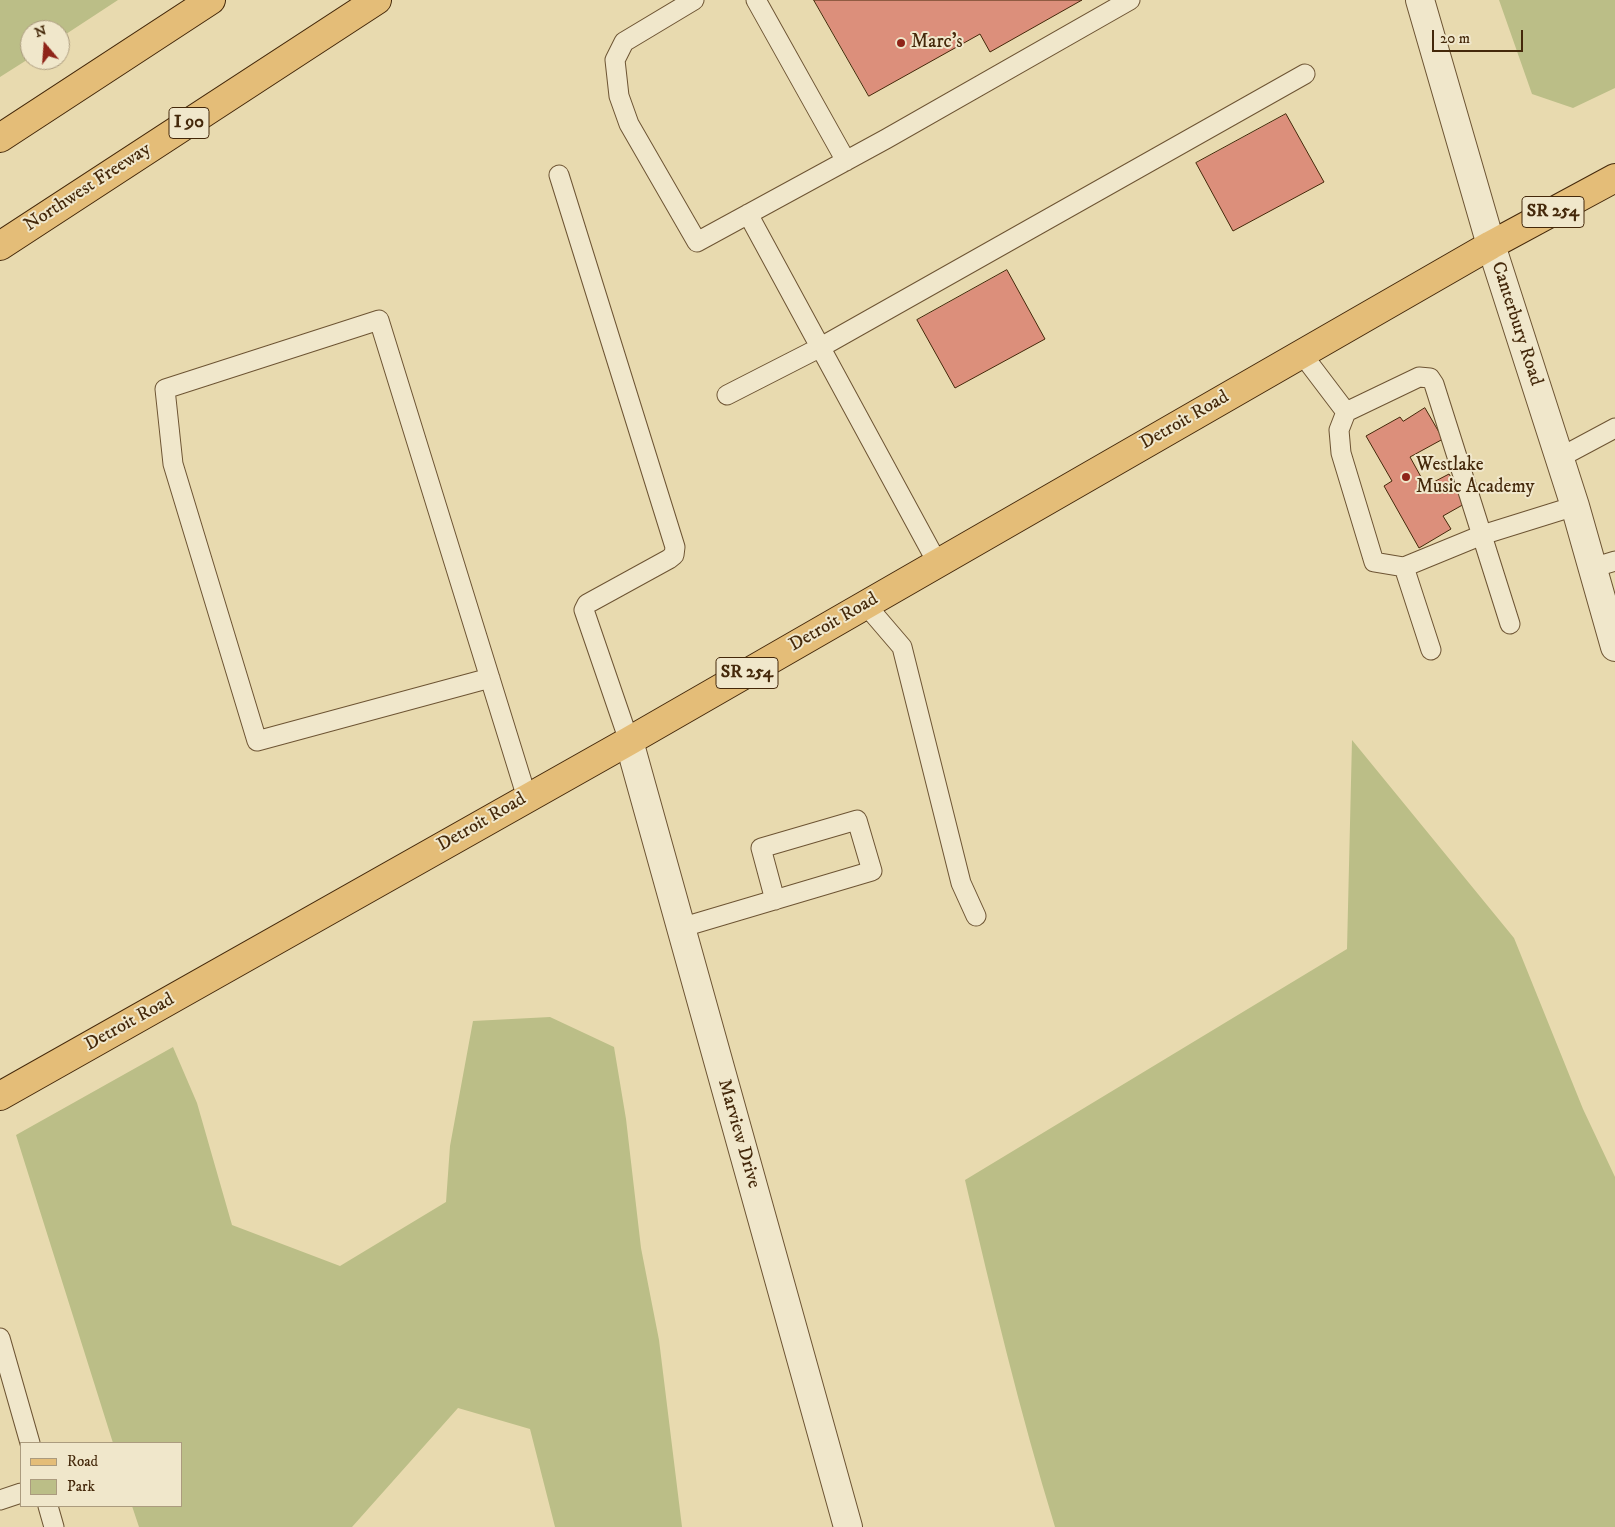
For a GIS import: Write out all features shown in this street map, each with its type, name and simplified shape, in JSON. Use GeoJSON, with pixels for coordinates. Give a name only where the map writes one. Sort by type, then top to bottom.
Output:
{"type":"FeatureCollection","features":[{"type":"Feature","properties":{"kind":"main road"},"geometry":{"type":"LineString","coordinates":[[0,138],[211,0]]}},
{"type":"Feature","properties":{"kind":"main road","name":"Northwest Freeway"},"geometry":{"type":"LineString","coordinates":[[0,246],[377,0]]}},
{"type":"Feature","properties":{"kind":"main road","name":"Detroit Road"},"geometry":{"type":"LineString","coordinates":[[0,1096],[629,742],[1491,245],[1615,178]]}},
{"type":"Feature","properties":{"kind":"street","name":"Canterbury Road"},"geometry":{"type":"LineString","coordinates":[[1420,0],[1491,245],[1559,458],[1575,506],[1604,564],[1615,647]]}},
{"type":"Feature","properties":{"kind":"street","name":"Marview Drive"},"geometry":{"type":"LineString","coordinates":[[629,742],[848,1527]]}},
{"type":"Feature","properties":{"kind":"lane"},"geometry":{"type":"LineString","coordinates":[[694,0],[624,42],[615,60],[619,96],[629,124],[697,242],[846,161],[1130,0]]}},
{"type":"Feature","properties":{"kind":"lane"},"geometry":{"type":"LineString","coordinates":[[756,0],[846,161]]}},
{"type":"Feature","properties":{"kind":"lane"},"geometry":{"type":"LineString","coordinates":[[727,395],[820,348],[1305,74]]}},
{"type":"Feature","properties":{"kind":"lane"},"geometry":{"type":"LineString","coordinates":[[559,175],[675,547],[674,555],[669,559],[587,604],[584,610],[629,742]]}},
{"type":"Feature","properties":{"kind":"lane"},"geometry":{"type":"LineString","coordinates":[[748,214],[938,564]]}},
{"type":"Feature","properties":{"kind":"lane"},"geometry":{"type":"LineString","coordinates":[[490,678],[257,741],[173,464],[165,389],[379,320],[490,678],[527,798]]}},
{"type":"Feature","properties":{"kind":"lane"},"geometry":{"type":"LineString","coordinates":[[1302,354],[1346,412]]}},
{"type":"Feature","properties":{"kind":"lane"},"geometry":{"type":"LineString","coordinates":[[1510,624],[1482,535],[1434,384],[1430,378],[1419,377],[1346,412],[1339,430],[1341,453],[1374,562],[1404,567],[1482,535],[1575,506]]}},
{"type":"Feature","properties":{"kind":"lane"},"geometry":{"type":"LineString","coordinates":[[1559,458],[1615,428]]}},
{"type":"Feature","properties":{"kind":"lane"},"geometry":{"type":"LineString","coordinates":[[1404,567],[1431,650]]}},
{"type":"Feature","properties":{"kind":"lane"},"geometry":{"type":"LineString","coordinates":[[866,605],[902,647],[961,883],[976,916]]}},
{"type":"Feature","properties":{"kind":"lane"},"geometry":{"type":"LineString","coordinates":[[680,928],[775,900],[872,871],[857,820],[761,848],[775,900]]}},
{"type":"Feature","properties":{"kind":"lane"},"geometry":{"type":"LineString","coordinates":[[0,1338],[30,1442]]}},
{"type":"Feature","properties":{"kind":"lane"},"geometry":{"type":"LineString","coordinates":[[0,1500],[20,1493]]}},
{"type":"Feature","properties":{"kind":"lane"},"geometry":{"type":"LineString","coordinates":[[48,1507],[54,1527]]}},
{"type":"Feature","properties":{"kind":"green space"},"geometry":{"type":"Polygon","coordinates":[[[0,0],[118,0],[70,31],[70,20],[20,20],[20,64],[0,77],[0,0]]]}},
{"type":"Feature","properties":{"kind":"green space"},"geometry":{"type":"Polygon","coordinates":[[[1499,0],[1615,0],[1615,88],[1573,108],[1532,94],[1499,0]]]}},
{"type":"Feature","properties":{"kind":"green space"},"geometry":{"type":"Polygon","coordinates":[[[1352,740],[1514,938],[1583,1109],[1615,1177],[1615,1527],[1055,1527],[1018,1398],[965,1180],[1347,949],[1352,740]]]}},
{"type":"Feature","properties":{"kind":"green space"},"geometry":{"type":"Polygon","coordinates":[[[550,1017],[614,1047],[626,1119],[641,1248],[659,1340],[682,1527],[555,1527],[530,1429],[458,1408],[352,1527],[139,1527],[132,1507],[182,1507],[182,1442],[113,1442],[16,1135],[173,1047],[197,1103],[232,1225],[340,1266],[446,1202],[450,1146],[473,1021],[550,1017]]]}},
{"type":"Feature","properties":{"kind":"building","name":"Marc's"},"geometry":{"type":"Polygon","coordinates":[[[814,0],[1082,0],[990,52],[980,34],[869,96],[814,0]]]}},
{"type":"Feature","properties":{"kind":"building"},"geometry":{"type":"Polygon","coordinates":[[[1286,114],[1324,182],[1233,231],[1196,163],[1286,114]]]}},
{"type":"Feature","properties":{"kind":"building"},"geometry":{"type":"Polygon","coordinates":[[[1007,270],[1045,339],[955,388],[917,320],[1007,270]]]}},
{"type":"Feature","properties":{"kind":"building","name":"Westlake Music Academy"},"geometry":{"type":"Polygon","coordinates":[[[1425,408],[1443,439],[1410,457],[1426,486],[1449,474],[1466,503],[1443,516],[1451,529],[1419,548],[1384,486],[1392,481],[1366,436],[1400,417],[1403,421],[1425,408]]]}},
{"type":"Feature","properties":{"kind":"place","name":"Marc's"},"geometry":{"type":"Point","coordinates":[901,43]}},
{"type":"Feature","properties":{"kind":"place","name":"Westlake Music Academy"},"geometry":{"type":"Point","coordinates":[1406,477]}}]}
